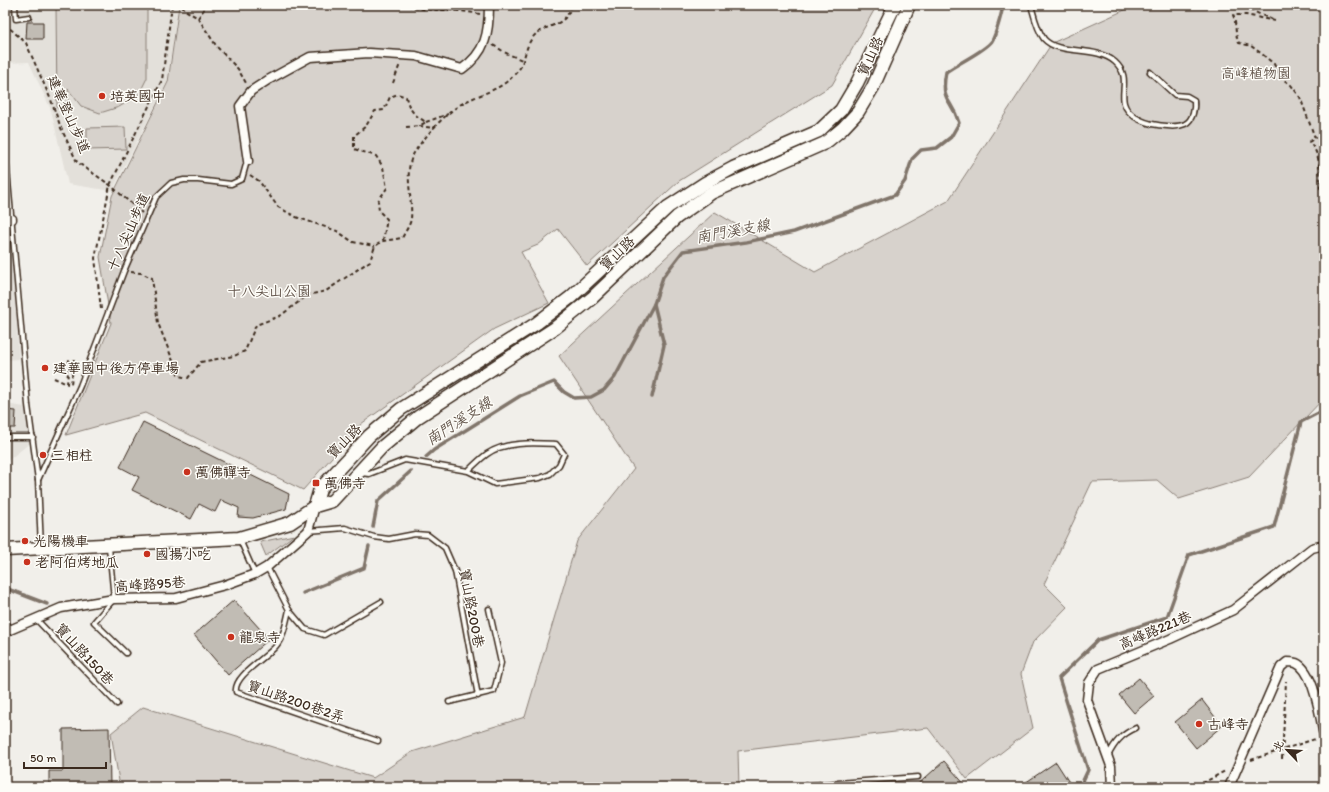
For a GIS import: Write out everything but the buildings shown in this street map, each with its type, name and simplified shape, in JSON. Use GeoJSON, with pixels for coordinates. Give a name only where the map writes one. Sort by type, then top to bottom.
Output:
{"type":"FeatureCollection","features":[{"type":"Feature","properties":{"kind":"street","name":"十八尖山步道"},"geometry":{"type":"LineString","coordinates":[[248,161],[240,106],[251,91],[310,57],[369,53],[416,56],[462,69],[473,61],[486,40],[489,5]]}},
{"type":"Feature","properties":{"kind":"street","name":"寶山路"},"geometry":{"type":"LineString","coordinates":[[315,506],[320,489],[369,436],[401,409],[537,323],[571,297],[668,207],[733,168],[819,131],[841,110],[895,5]]}},
{"type":"Feature","properties":{"kind":"street","name":"寶山路"},"geometry":{"type":"LineString","coordinates":[[5,550],[239,538],[290,523],[315,506],[332,501],[382,447],[418,417],[555,328],[592,298],[677,217],[711,193],[825,143],[842,129],[858,112],[873,87],[909,5]]}},
{"type":"Feature","properties":{"kind":"street"},"geometry":{"type":"LineString","coordinates":[[308,531],[315,506]]}},
{"type":"Feature","properties":{"kind":"street","name":"高峰路95巷"},"geometry":{"type":"LineString","coordinates":[[8,631],[61,608],[114,599],[176,598],[225,585],[255,574],[267,567],[308,531]]}},
{"type":"Feature","properties":{"kind":"street","name":"高峰路221巷"},"geometry":{"type":"LineString","coordinates":[[1112,787],[1111,766],[1087,700],[1089,683],[1098,669],[1170,639],[1233,610],[1312,548],[1324,545]]}},
{"type":"Feature","properties":{"kind":"street"},"geometry":{"type":"LineString","coordinates":[[1229,787],[1237,765],[1281,667],[1286,662],[1296,663],[1304,670],[1315,692],[1324,737]]}},
{"type":"Feature","properties":{"kind":"lane"},"geometry":{"type":"LineString","coordinates":[[1031,5],[1040,32],[1044,39],[1051,44],[1090,51],[1114,61],[1124,76],[1123,103],[1126,111],[1147,124],[1171,127],[1184,124],[1189,121],[1195,109],[1194,100],[1187,96],[1175,95],[1150,72]]}},
{"type":"Feature","properties":{"kind":"lane"},"geometry":{"type":"LineString","coordinates":[[16,6],[16,19],[29,17]]}},
{"type":"Feature","properties":{"kind":"lane"},"geometry":{"type":"LineString","coordinates":[[5,147],[8,219],[38,480],[41,547]]}},
{"type":"Feature","properties":{"kind":"lane","name":"十八尖山步道"},"geometry":{"type":"LineString","coordinates":[[38,480],[80,386],[146,216],[156,197],[171,183],[198,180],[231,184],[242,179],[248,161]]}},
{"type":"Feature","properties":{"kind":"lane"},"geometry":{"type":"LineString","coordinates":[[5,438],[33,437]]}},
{"type":"Feature","properties":{"kind":"lane"},"geometry":{"type":"LineString","coordinates":[[358,473],[369,474],[405,460],[468,471],[495,484],[540,478],[550,474],[559,465],[564,454],[556,444],[530,442],[509,446],[487,454],[468,471]]}},
{"type":"Feature","properties":{"kind":"lane","name":"寶山路200巷"},"geometry":{"type":"LineString","coordinates":[[308,531],[345,528],[374,537],[389,539],[415,534],[428,535],[445,548],[455,571],[478,696]]}},
{"type":"Feature","properties":{"kind":"lane"},"geometry":{"type":"LineString","coordinates":[[239,538],[255,574]]}},
{"type":"Feature","properties":{"kind":"lane"},"geometry":{"type":"LineString","coordinates":[[108,544],[114,599],[94,622],[126,653]]}},
{"type":"Feature","properties":{"kind":"lane"},"geometry":{"type":"LineString","coordinates":[[267,567],[289,610],[305,629],[324,635],[381,602]]}},
{"type":"Feature","properties":{"kind":"lane","name":"寶山路200巷"},"geometry":{"type":"LineString","coordinates":[[449,702],[494,691],[501,663],[489,609]]}},
{"type":"Feature","properties":{"kind":"lane","name":"寶山路200巷2弄"},"geometry":{"type":"LineString","coordinates":[[289,610],[285,629],[276,646],[239,679],[235,687],[236,692],[378,741]]}},
{"type":"Feature","properties":{"kind":"lane","name":"寶山路150巷"},"geometry":{"type":"LineString","coordinates":[[36,619],[117,704]]}},
{"type":"Feature","properties":{"kind":"lane"},"geometry":{"type":"LineString","coordinates":[[5,621],[8,631]]}},
{"type":"Feature","properties":{"kind":"lane"},"geometry":{"type":"LineString","coordinates":[[1108,756],[1115,744],[1125,733],[1136,728]]}},
{"type":"Feature","properties":{"kind":"lane"},"geometry":{"type":"LineString","coordinates":[[784,787],[918,777]]}},
{"type":"Feature","properties":{"kind":"path"},"geometry":{"type":"LineString","coordinates":[[103,324],[95,258],[110,185],[162,80],[172,5]]}},
{"type":"Feature","properties":{"kind":"path"},"geometry":{"type":"LineString","coordinates":[[182,5],[185,10],[198,18],[217,46],[238,69],[251,91]]}},
{"type":"Feature","properties":{"kind":"path"},"geometry":{"type":"LineString","coordinates":[[198,18],[207,5]]}},
{"type":"Feature","properties":{"kind":"path"},"geometry":{"type":"LineString","coordinates":[[246,5],[262,5]]}},
{"type":"Feature","properties":{"kind":"path"},"geometry":{"type":"LineString","coordinates":[[407,5],[419,10],[444,10],[489,15]]}},
{"type":"Feature","properties":{"kind":"path"},"geometry":{"type":"LineString","coordinates":[[124,272],[141,272],[152,278],[158,323],[179,376],[188,378],[201,362],[234,356],[245,351],[256,325],[280,316],[312,292],[326,291],[370,261],[375,246],[383,241],[402,238],[411,221],[409,164],[414,153],[435,128],[464,102],[485,94],[509,80],[521,67],[522,60],[530,41],[537,33],[564,20],[572,5]]}},
{"type":"Feature","properties":{"kind":"path"},"geometry":{"type":"LineString","coordinates":[[1245,5],[1246,8],[1275,20],[1246,15],[1233,15],[1236,21],[1235,35],[1239,43],[1251,46],[1274,64],[1280,78],[1291,85],[1300,97],[1315,138],[1310,142],[1315,148],[1318,158],[1320,188],[1324,190]]}},
{"type":"Feature","properties":{"kind":"path","name":"建華登山步道"},"geometry":{"type":"LineString","coordinates":[[5,24],[26,43],[51,100],[60,128],[77,162],[110,185],[146,216]]}},
{"type":"Feature","properties":{"kind":"path"},"geometry":{"type":"LineString","coordinates":[[486,40],[506,53],[522,60]]}},
{"type":"Feature","properties":{"kind":"path"},"geometry":{"type":"LineString","coordinates":[[393,83],[403,55]]}},
{"type":"Feature","properties":{"kind":"path"},"geometry":{"type":"LineString","coordinates":[[383,241],[387,219],[379,211],[378,201],[387,188],[383,167],[376,156],[354,149],[354,136],[366,126],[375,111],[384,110],[390,97],[398,94],[406,97],[408,105],[415,116],[426,122]]}},
{"type":"Feature","properties":{"kind":"path"},"geometry":{"type":"LineString","coordinates":[[419,126],[449,114]]}},
{"type":"Feature","properties":{"kind":"path"},"geometry":{"type":"LineString","coordinates":[[406,127],[419,126],[435,128]]}},
{"type":"Feature","properties":{"kind":"path"},"geometry":{"type":"LineString","coordinates":[[244,172],[259,182],[278,207],[296,217],[337,231],[353,242],[375,246]]}},
{"type":"Feature","properties":{"kind":"path"},"geometry":{"type":"LineString","coordinates":[[54,378],[67,384],[69,360],[74,360],[71,384],[80,386]]}},
{"type":"Feature","properties":{"kind":"path"},"geometry":{"type":"LineString","coordinates":[[1282,759],[1286,662]]}},
{"type":"Feature","properties":{"kind":"path"},"geometry":{"type":"LineString","coordinates":[[1196,787],[1237,765],[1324,737]]}},
{"type":"Feature","properties":{"kind":"shaded area","name":"培英國中"},"geometry":{"type":"Polygon","coordinates":[[[5,5],[178,5],[167,82],[112,191],[68,184],[51,110],[29,62],[7,63],[5,5]]]}},
{"type":"Feature","properties":{"kind":"shaded area"},"geometry":{"type":"Polygon","coordinates":[[[5,231],[11,231],[19,359],[5,360],[5,231]]]}},
{"type":"Feature","properties":{"kind":"shaded area"},"geometry":{"type":"Polygon","coordinates":[[[5,404],[25,407],[30,443],[5,463],[5,404]]]}},
{"type":"Feature","properties":{"kind":"green space"},"geometry":{"type":"Polygon","coordinates":[[[56,5],[147,5],[147,78],[138,96],[119,107],[100,113],[81,106],[68,89],[68,108],[57,108],[56,5]]]}},
{"type":"Feature","properties":{"kind":"green space","name":"十八尖山公園"},"geometry":{"type":"Polygon","coordinates":[[[179,5],[877,5],[832,85],[679,181],[587,266],[558,229],[538,245],[521,252],[549,303],[494,329],[361,424],[303,490],[145,413],[66,435],[111,323],[100,257],[112,196],[168,82],[179,5]]]}},
{"type":"Feature","properties":{"kind":"green space","name":"高峰植物園"},"geometry":{"type":"Polygon","coordinates":[[[1125,5],[1324,5],[1324,398],[1249,477],[1179,499],[1157,480],[1092,482],[1044,584],[1067,607],[1033,642],[1021,674],[1033,728],[967,779],[928,728],[738,751],[739,787],[120,787],[111,733],[143,707],[373,778],[412,752],[525,717],[577,541],[634,469],[559,356],[715,212],[815,272],[948,201],[1052,43],[1127,9],[1125,5]]]}},
{"type":"Feature","properties":{"kind":"green space"},"geometry":{"type":"Polygon","coordinates":[[[125,127],[126,149],[87,150],[87,128],[125,127]]]}},
{"type":"Feature","properties":{"kind":"green space"},"geometry":{"type":"Polygon","coordinates":[[[294,535],[266,556],[260,542],[294,535]]]}},
{"type":"Feature","properties":{"kind":"waterway","name":"南門溪支線"},"geometry":{"type":"LineString","coordinates":[[426,457],[434,450],[520,396],[554,382],[564,392],[574,398],[591,397],[604,390],[615,377],[654,304],[663,277],[683,251],[746,242],[794,232],[895,195],[905,181],[912,159],[921,150],[937,148],[951,137],[959,123],[946,95],[946,72],[989,45],[999,23],[1003,5]]}},
{"type":"Feature","properties":{"kind":"waterway"},"geometry":{"type":"LineString","coordinates":[[652,397],[664,345],[654,304]]}},
{"type":"Feature","properties":{"kind":"waterway"},"geometry":{"type":"LineString","coordinates":[[1080,787],[1088,770],[1059,678],[1098,640],[1167,617],[1189,555],[1274,527],[1301,422],[1324,410]]}},
{"type":"Feature","properties":{"kind":"waterway","name":"南門溪支線"},"geometry":{"type":"LineString","coordinates":[[373,527],[378,501],[411,471]]}},
{"type":"Feature","properties":{"kind":"waterway","name":"南門溪支線"},"geometry":{"type":"LineString","coordinates":[[303,593],[364,568],[369,546]]}},
{"type":"Feature","properties":{"kind":"waterway","name":"南門溪支線"},"geometry":{"type":"LineString","coordinates":[[5,588],[47,604]]}},
{"type":"Feature","properties":{"kind":"place","name":"培英國中"},"geometry":{"type":"Point","coordinates":[102,96]}},
{"type":"Feature","properties":{"kind":"place","name":"建華國中後方停車場"},"geometry":{"type":"Point","coordinates":[45,368]}},
{"type":"Feature","properties":{"kind":"place","name":"三相柱"},"geometry":{"type":"Point","coordinates":[43,455]}},
{"type":"Feature","properties":{"kind":"place","name":"萬佛禪寺"},"geometry":{"type":"Point","coordinates":[187,472]}},
{"type":"Feature","properties":{"kind":"place","name":"萬佛寺"},"geometry":{"type":"Point","coordinates":[316,483]}},
{"type":"Feature","properties":{"kind":"place","name":"光陽機車"},"geometry":{"type":"Point","coordinates":[25,541]}},
{"type":"Feature","properties":{"kind":"place","name":"國揚小吃"},"geometry":{"type":"Point","coordinates":[147,554]}},
{"type":"Feature","properties":{"kind":"place","name":"老阿伯烤地瓜"},"geometry":{"type":"Point","coordinates":[27,562]}},
{"type":"Feature","properties":{"kind":"place","name":"龍泉寺"},"geometry":{"type":"Point","coordinates":[231,637]}},
{"type":"Feature","properties":{"kind":"place","name":"古峰寺"},"geometry":{"type":"Point","coordinates":[1199,724]}}]}
